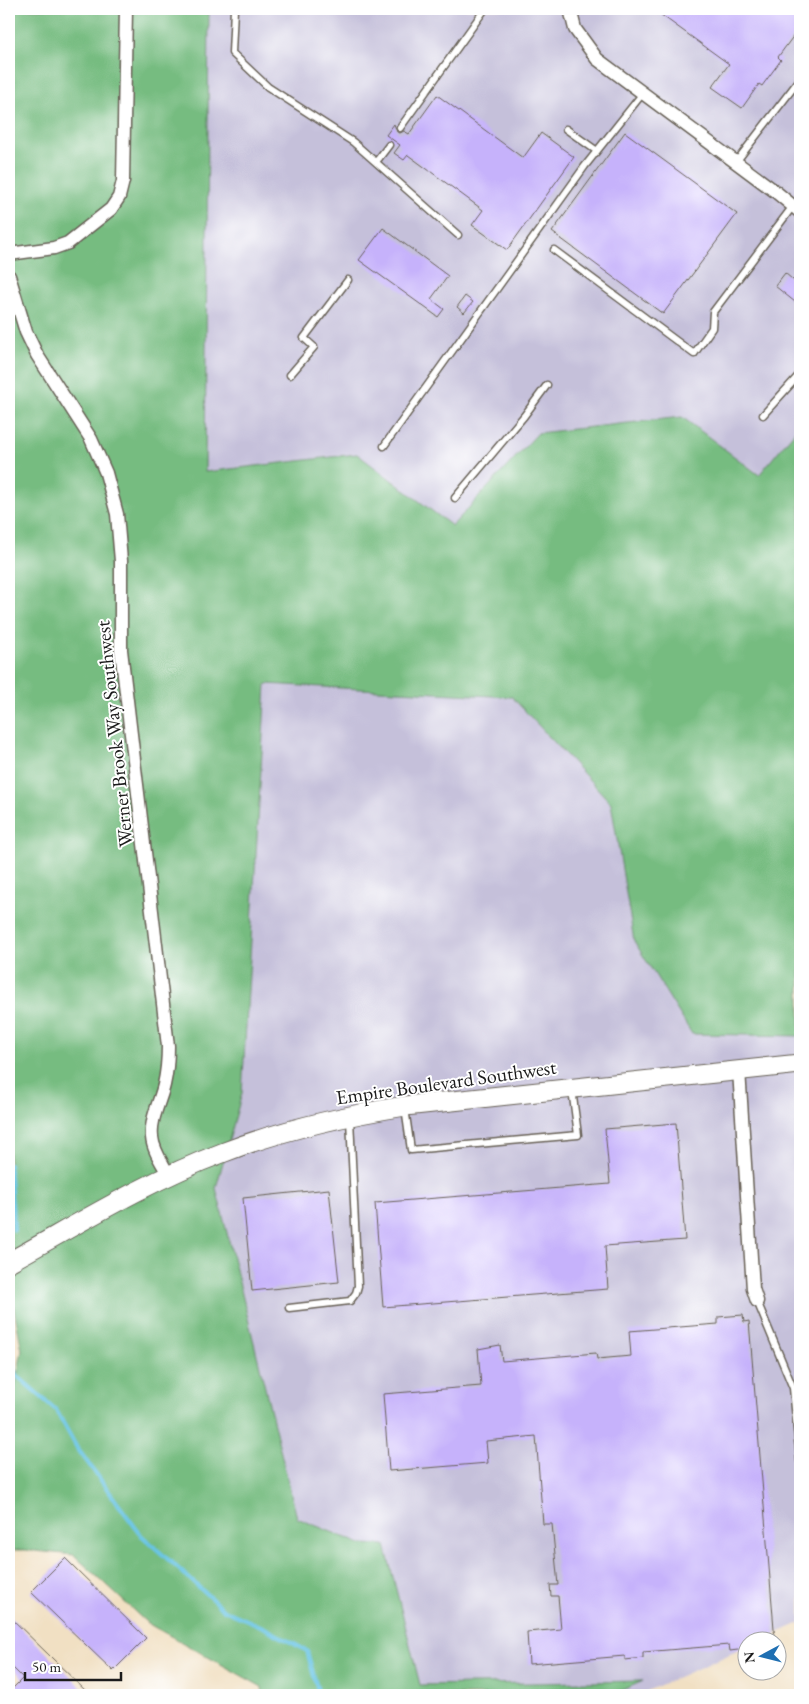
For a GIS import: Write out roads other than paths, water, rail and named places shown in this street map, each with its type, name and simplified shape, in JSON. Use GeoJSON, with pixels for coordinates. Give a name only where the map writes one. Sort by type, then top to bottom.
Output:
{"type":"FeatureCollection","features":[{"type":"Feature","properties":{"kind":"street"},"geometry":{"type":"LineString","coordinates":[[9,254],[54,248],[68,243],[111,209],[119,197],[124,182],[126,9]]}},
{"type":"Feature","properties":{"kind":"street"},"geometry":{"type":"LineString","coordinates":[[570,9],[575,29],[597,59],[797,209]]}},
{"type":"Feature","properties":{"kind":"street","name":"Werner Brook Way Southwest"},"geometry":{"type":"LineString","coordinates":[[9,276],[26,332],[37,355],[91,438],[106,472],[117,514],[121,560],[121,650],[168,1046],[168,1066],[152,1123],[152,1138],[155,1150],[169,1176]]}},
{"type":"Feature","properties":{"kind":"street","name":"Empire Boulevard Southwest"},"geometry":{"type":"LineString","coordinates":[[9,1262],[169,1176],[221,1153],[275,1134],[349,1115],[405,1106],[800,1064]]}},
{"type":"Feature","properties":{"kind":"street"},"geometry":{"type":"LineString","coordinates":[[739,1070],[753,1289],[757,1301]]}},
{"type":"Feature","properties":{"kind":"lane"},"geometry":{"type":"LineString","coordinates":[[234,9],[232,53],[268,87],[353,142],[458,235]]}},
{"type":"Feature","properties":{"kind":"lane"},"geometry":{"type":"LineString","coordinates":[[400,128],[485,9]]}},
{"type":"Feature","properties":{"kind":"lane"},"geometry":{"type":"LineString","coordinates":[[736,162],[800,80]]}},
{"type":"Feature","properties":{"kind":"lane"},"geometry":{"type":"LineString","coordinates":[[384,446],[597,151],[643,93]]}},
{"type":"Feature","properties":{"kind":"lane"},"geometry":{"type":"LineString","coordinates":[[566,128],[597,151]]}},
{"type":"Feature","properties":{"kind":"lane"},"geometry":{"type":"LineString","coordinates":[[376,162],[389,145]]}},
{"type":"Feature","properties":{"kind":"lane"},"geometry":{"type":"LineString","coordinates":[[554,250],[694,354],[712,328],[713,312],[797,209]]}},
{"type":"Feature","properties":{"kind":"lane"},"geometry":{"type":"LineString","coordinates":[[290,376],[314,347],[304,338],[348,280]]}},
{"type":"Feature","properties":{"kind":"lane"},"geometry":{"type":"LineString","coordinates":[[763,416],[800,374]]}},
{"type":"Feature","properties":{"kind":"lane"},"geometry":{"type":"LineString","coordinates":[[455,498],[524,416],[547,385]]}},
{"type":"Feature","properties":{"kind":"lane"},"geometry":{"type":"LineString","coordinates":[[405,1106],[411,1150],[578,1134],[572,1088]]}},
{"type":"Feature","properties":{"kind":"lane"},"geometry":{"type":"LineString","coordinates":[[289,1308],[350,1301],[356,1293],[358,1286],[349,1115]]}},
{"type":"Feature","properties":{"kind":"lane"},"geometry":{"type":"LineString","coordinates":[[757,1301],[793,1388],[800,1461]]}},
{"type":"Feature","properties":{"kind":"waterway"},"geometry":{"type":"LineString","coordinates":[[9,1165],[14,1230]]}},
{"type":"Feature","properties":{"kind":"waterway"},"geometry":{"type":"LineString","coordinates":[[9,1337],[15,1374],[56,1410],[77,1448],[141,1535],[224,1610],[263,1627],[307,1651],[319,1695]]}}]}
